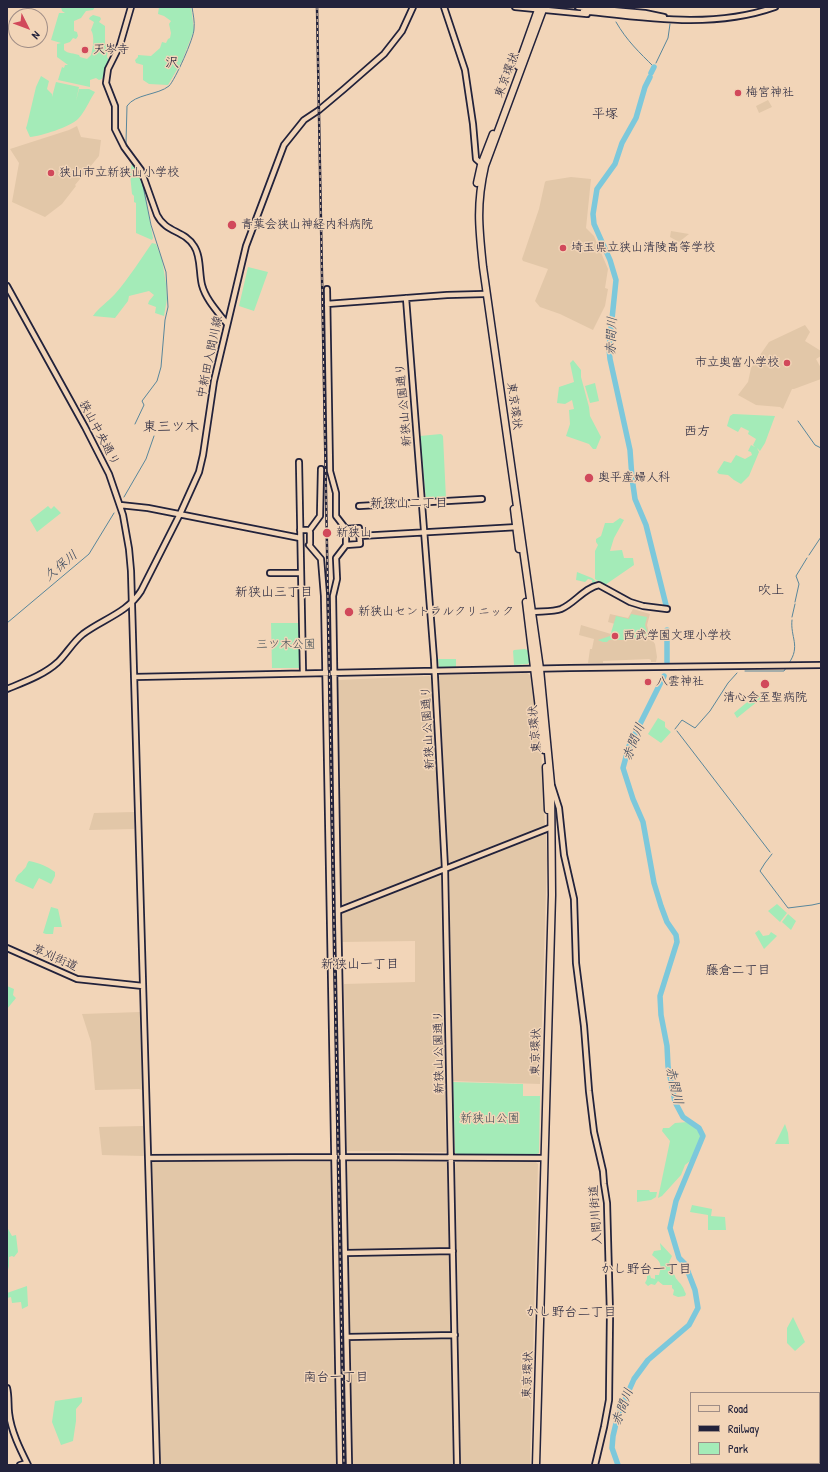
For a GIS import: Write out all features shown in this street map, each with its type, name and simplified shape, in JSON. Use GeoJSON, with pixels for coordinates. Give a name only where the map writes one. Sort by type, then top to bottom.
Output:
{"type":"FeatureCollection","features":[{"type":"Feature","properties":{"kind":"highway","name":"東京環状"},"geometry":{"type":"LineString","coordinates":[[532,1465],[552,896],[549,784],[545,759],[532,612],[484,294],[474,214],[477,186],[483,166],[541,8]]}},
{"type":"Feature","properties":{"kind":"highway","name":"東京環状"},"geometry":{"type":"LineString","coordinates":[[483,166],[478,209],[479,237],[537,669]]}},
{"type":"Feature","properties":{"kind":"highway","name":"東京環状"},"geometry":{"type":"LineString","coordinates":[[536,1465],[548,908],[549,784]]}},
{"type":"Feature","properties":{"kind":"street"},"geometry":{"type":"LineString","coordinates":[[131,7],[120,45],[108,69],[106,77],[106,83],[115,106],[115,129],[124,147],[141,170],[160,222],[167,228],[187,237],[196,248],[204,293],[227,324]]}},
{"type":"Feature","properties":{"kind":"street","name":"中新田入間川線"},"geometry":{"type":"LineString","coordinates":[[7,689],[48,670],[58,662],[81,635],[125,610],[141,592],[180,514],[200,469],[214,384],[249,236],[284,145],[304,120],[344,90],[384,54],[402,31],[413,7]]}},
{"type":"Feature","properties":{"kind":"street"},"geometry":{"type":"LineString","coordinates":[[444,7],[463,62],[473,124],[476,159],[483,166]]}},
{"type":"Feature","properties":{"kind":"street"},"geometry":{"type":"LineString","coordinates":[[515,7],[541,8],[639,19],[664,18]]}},
{"type":"Feature","properties":{"kind":"street"},"geometry":{"type":"LineString","coordinates":[[578,7],[645,13],[664,18]]}},
{"type":"Feature","properties":{"kind":"street"},"geometry":{"type":"LineString","coordinates":[[583,10],[671,19],[709,20],[755,13],[776,7]]}},
{"type":"Feature","properties":{"kind":"street","name":"狭山中央通り"},"geometry":{"type":"LineString","coordinates":[[7,286],[103,461],[120,505],[130,561],[157,1465]]}},
{"type":"Feature","properties":{"kind":"street"},"geometry":{"type":"LineString","coordinates":[[327,289],[330,472],[336,493],[336,516],[346,529],[346,545],[336,558],[337,579],[333,596],[349,1465]]}},
{"type":"Feature","properties":{"kind":"street"},"geometry":{"type":"LineString","coordinates":[[327,304],[447,295],[484,294]]}},
{"type":"Feature","properties":{"kind":"street","name":"新狭山公園通り"},"geometry":{"type":"LineString","coordinates":[[406,298],[434,671],[445,869],[457,1465]]}},
{"type":"Feature","properties":{"kind":"street"},"geometry":{"type":"LineString","coordinates":[[299,462],[303,673]]}},
{"type":"Feature","properties":{"kind":"street"},"geometry":{"type":"LineString","coordinates":[[309,531],[320,516],[321,469]]}},
{"type":"Feature","properties":{"kind":"street"},"geometry":{"type":"LineString","coordinates":[[359,506],[482,499]]}},
{"type":"Feature","properties":{"kind":"street"},"geometry":{"type":"LineString","coordinates":[[120,505],[148,508],[300,538]]}},
{"type":"Feature","properties":{"kind":"street"},"geometry":{"type":"LineString","coordinates":[[360,536],[518,527]]}},
{"type":"Feature","properties":{"kind":"street"},"geometry":{"type":"LineString","coordinates":[[346,529],[359,528],[360,536],[360,544],[346,545]]}},
{"type":"Feature","properties":{"kind":"street"},"geometry":{"type":"LineString","coordinates":[[300,530],[309,531]]}},
{"type":"Feature","properties":{"kind":"street"},"geometry":{"type":"LineString","coordinates":[[309,531],[311,536],[309,545]]}},
{"type":"Feature","properties":{"kind":"street"},"geometry":{"type":"LineString","coordinates":[[300,546],[309,545]]}},
{"type":"Feature","properties":{"kind":"street"},"geometry":{"type":"LineString","coordinates":[[309,545],[321,559],[324,596],[340,1465]]}},
{"type":"Feature","properties":{"kind":"street"},"geometry":{"type":"LineString","coordinates":[[270,573],[300,572]]}},
{"type":"Feature","properties":{"kind":"street"},"geometry":{"type":"LineString","coordinates":[[532,612],[557,610],[562,608],[587,590],[599,585],[630,602],[643,606],[667,609]]}},
{"type":"Feature","properties":{"kind":"street"},"geometry":{"type":"LineString","coordinates":[[134,677],[821,665]]}},
{"type":"Feature","properties":{"kind":"street","name":"入間川街道"},"geometry":{"type":"LineString","coordinates":[[549,784],[559,808],[564,855],[574,899],[576,963],[584,1026],[590,1102],[594,1132],[603,1171],[608,1217],[610,1314],[609,1400],[601,1441],[594,1465]]}},
{"type":"Feature","properties":{"kind":"street"},"geometry":{"type":"LineString","coordinates":[[338,911],[549,828]]}},
{"type":"Feature","properties":{"kind":"street","name":"草刈街道"},"geometry":{"type":"LineString","coordinates":[[7,948],[77,979],[143,986]]}},
{"type":"Feature","properties":{"kind":"street"},"geometry":{"type":"LineString","coordinates":[[148,1158],[543,1158]]}},
{"type":"Feature","properties":{"kind":"street"},"geometry":{"type":"LineString","coordinates":[[346,1253],[453,1251]]}},
{"type":"Feature","properties":{"kind":"street"},"geometry":{"type":"LineString","coordinates":[[347,1337],[455,1335]]}},
{"type":"Feature","properties":{"kind":"street"},"geometry":{"type":"LineString","coordinates":[[7,1388],[9,1415],[13,1431],[27,1464],[20,1465]]}},
{"type":"Feature","properties":{"kind":"shaded area"},"geometry":{"type":"Polygon","coordinates":[[[768,100],[772,107],[759,113],[756,106],[768,100]]]}},
{"type":"Feature","properties":{"kind":"shaded area","name":"狭山市立新狭山小学校"},"geometry":{"type":"Polygon","coordinates":[[[77,126],[81,137],[101,140],[99,156],[75,185],[76,186],[62,204],[45,217],[12,202],[19,163],[10,149],[77,126]]]}},
{"type":"Feature","properties":{"kind":"shaded area","name":"埼玉県立狭山清陵高等学校"},"geometry":{"type":"Polygon","coordinates":[[[571,177],[591,179],[586,228],[594,236],[608,269],[605,288],[608,289],[605,306],[593,330],[560,314],[540,307],[535,301],[548,269],[523,261],[522,259],[539,209],[545,182],[571,177]]]}},
{"type":"Feature","properties":{"kind":"shaded area"},"geometry":{"type":"Polygon","coordinates":[[[671,231],[689,234],[679,242],[670,237],[671,231]]]}},
{"type":"Feature","properties":{"kind":"shaded area","name":"市立奥富小学校"},"geometry":{"type":"Polygon","coordinates":[[[805,325],[810,332],[805,341],[821,351],[821,356],[816,359],[821,368],[821,379],[792,389],[783,409],[780,407],[756,405],[738,395],[748,382],[751,368],[769,342],[805,325]]]}},
{"type":"Feature","properties":{"kind":"shaded area","name":"西武学園文理小学校"},"geometry":{"type":"Polygon","coordinates":[[[633,609],[650,614],[647,625],[650,637],[655,644],[657,657],[656,662],[651,662],[649,659],[588,663],[590,649],[592,649],[594,639],[579,635],[581,625],[611,634],[615,624],[608,622],[610,614],[628,618],[633,609]]]}},
{"type":"Feature","properties":{"kind":"shaded area"},"geometry":{"type":"Polygon","coordinates":[[[527,673],[532,677],[541,746],[545,826],[448,863],[439,676],[527,673]]]}},
{"type":"Feature","properties":{"kind":"shaded area"},"geometry":{"type":"Polygon","coordinates":[[[431,677],[441,868],[341,905],[337,680],[431,677]]]}},
{"type":"Feature","properties":{"kind":"shaded area"},"geometry":{"type":"Polygon","coordinates":[[[134,812],[134,829],[89,830],[94,813],[134,812]]]}},
{"type":"Feature","properties":{"kind":"shaded area"},"geometry":{"type":"Polygon","coordinates":[[[546,831],[547,859],[540,1084],[453,1081],[449,870],[546,831]]]}},
{"type":"Feature","properties":{"kind":"shaded area"},"geometry":{"type":"Polygon","coordinates":[[[441,874],[446,1152],[347,1151],[344,984],[415,982],[415,941],[341,942],[341,911],[441,874]]]}},
{"type":"Feature","properties":{"kind":"shaded area"},"geometry":{"type":"Polygon","coordinates":[[[140,1012],[142,1090],[95,1090],[91,1042],[82,1014],[140,1012]]]}},
{"type":"Feature","properties":{"kind":"shaded area"},"geometry":{"type":"Polygon","coordinates":[[[143,1126],[144,1156],[102,1155],[99,1127],[143,1126]]]}},
{"type":"Feature","properties":{"kind":"shaded area"},"geometry":{"type":"Polygon","coordinates":[[[153,1162],[332,1162],[338,1465],[161,1465],[153,1162]]]}},
{"type":"Feature","properties":{"kind":"shaded area"},"geometry":{"type":"Polygon","coordinates":[[[345,1162],[446,1162],[449,1249],[347,1250],[345,1162]]]}},
{"type":"Feature","properties":{"kind":"shaded area"},"geometry":{"type":"Polygon","coordinates":[[[457,1162],[536,1162],[538,1164],[530,1465],[461,1465],[455,1164],[457,1162]]]}},
{"type":"Feature","properties":{"kind":"shaded area"},"geometry":{"type":"Polygon","coordinates":[[[449,1253],[451,1334],[348,1334],[348,1255],[449,1253]]]}},
{"type":"Feature","properties":{"kind":"shaded area"},"geometry":{"type":"Polygon","coordinates":[[[451,1337],[453,1465],[352,1465],[350,1339],[451,1337]]]}},
{"type":"Feature","properties":{"kind":"green space"},"geometry":{"type":"Polygon","coordinates":[[[61,7],[95,7],[93,10],[86,11],[81,18],[74,21],[74,31],[77,32],[78,36],[76,39],[73,38],[70,42],[64,44],[64,50],[67,52],[87,59],[91,55],[93,42],[91,30],[94,22],[89,19],[90,17],[93,15],[100,17],[101,19],[99,22],[105,26],[105,44],[108,48],[107,57],[109,60],[102,79],[99,80],[96,78],[90,80],[90,87],[58,80],[62,67],[64,68],[65,65],[68,65],[57,57],[57,44],[61,43],[51,40],[59,13],[65,13],[62,11],[61,7]]]}},
{"type":"Feature","properties":{"kind":"green space"},"geometry":{"type":"Polygon","coordinates":[[[159,7],[191,7],[194,30],[182,61],[168,85],[149,84],[143,80],[143,65],[136,63],[135,60],[138,55],[151,56],[160,48],[162,42],[166,43],[170,38],[171,33],[169,24],[171,21],[158,14],[159,7]]]}},
{"type":"Feature","properties":{"kind":"green space"},"geometry":{"type":"Polygon","coordinates":[[[41,76],[49,81],[47,89],[52,94],[52,97],[56,82],[79,87],[76,101],[79,89],[89,89],[95,92],[83,113],[74,122],[55,131],[30,137],[26,128],[36,87],[41,76]]]}},
{"type":"Feature","properties":{"kind":"green space"},"geometry":{"type":"Polygon","coordinates":[[[132,163],[138,170],[142,180],[153,238],[152,240],[136,233],[136,203],[134,202],[134,196],[132,194],[130,174],[132,163]]]}},
{"type":"Feature","properties":{"kind":"green space"},"geometry":{"type":"Polygon","coordinates":[[[152,243],[156,244],[162,260],[166,284],[167,299],[164,316],[155,313],[156,307],[148,304],[154,295],[149,291],[129,296],[128,301],[115,318],[93,316],[120,288],[152,243]]]}},
{"type":"Feature","properties":{"kind":"green space"},"geometry":{"type":"Polygon","coordinates":[[[248,267],[268,272],[254,311],[239,306],[248,267]]]}},
{"type":"Feature","properties":{"kind":"green space"},"geometry":{"type":"Polygon","coordinates":[[[573,360],[581,370],[581,377],[590,416],[601,437],[596,449],[593,449],[589,444],[566,436],[570,424],[569,410],[574,409],[572,400],[565,404],[557,403],[559,387],[574,382],[570,363],[573,360]]]}},
{"type":"Feature","properties":{"kind":"green space"},"geometry":{"type":"Polygon","coordinates":[[[595,383],[599,401],[590,403],[585,386],[595,383]]]}},
{"type":"Feature","properties":{"kind":"green space"},"geometry":{"type":"Polygon","coordinates":[[[733,414],[775,416],[765,443],[760,451],[757,448],[759,452],[749,476],[741,484],[728,475],[719,474],[717,472],[724,461],[731,463],[736,455],[745,459],[752,455],[751,452],[748,451],[751,445],[755,447],[753,445],[756,439],[748,434],[749,431],[741,427],[738,432],[727,426],[730,416],[733,414]]]}},
{"type":"Feature","properties":{"kind":"green space"},"geometry":{"type":"Polygon","coordinates":[[[441,434],[443,436],[446,499],[426,501],[420,436],[441,434]]]}},
{"type":"Feature","properties":{"kind":"green space"},"geometry":{"type":"Polygon","coordinates":[[[48,506],[51,509],[54,506],[61,513],[37,532],[30,520],[48,506]]]}},
{"type":"Feature","properties":{"kind":"green space"},"geometry":{"type":"Polygon","coordinates":[[[620,518],[624,520],[614,538],[610,551],[622,550],[624,558],[633,558],[634,565],[605,585],[595,579],[595,551],[598,545],[596,539],[601,536],[605,523],[613,523],[620,518]]]}},
{"type":"Feature","properties":{"kind":"green space"},"geometry":{"type":"Polygon","coordinates":[[[577,572],[592,578],[598,583],[594,584],[592,580],[588,579],[585,582],[576,580],[577,572]]]}},
{"type":"Feature","properties":{"kind":"green space"},"geometry":{"type":"Polygon","coordinates":[[[631,614],[647,617],[645,625],[649,637],[633,638],[633,640],[609,640],[607,642],[598,640],[610,636],[616,616],[629,619],[631,614]]]}},
{"type":"Feature","properties":{"kind":"green space","name":"三ツ木公園"},"geometry":{"type":"Polygon","coordinates":[[[271,623],[300,623],[299,668],[272,668],[271,623]]]}},
{"type":"Feature","properties":{"kind":"green space"},"geometry":{"type":"Polygon","coordinates":[[[525,649],[529,651],[530,661],[528,664],[514,665],[513,651],[525,649]]]}},
{"type":"Feature","properties":{"kind":"green space"},"geometry":{"type":"Polygon","coordinates":[[[438,659],[456,659],[456,667],[439,667],[438,659]]]}},
{"type":"Feature","properties":{"kind":"green space"},"geometry":{"type":"Polygon","coordinates":[[[757,694],[763,697],[737,718],[734,713],[757,694]]]}},
{"type":"Feature","properties":{"kind":"green space"},"geometry":{"type":"Polygon","coordinates":[[[658,718],[665,722],[665,727],[671,732],[661,743],[648,734],[658,718]]]}},
{"type":"Feature","properties":{"kind":"green space"},"geometry":{"type":"Polygon","coordinates":[[[29,861],[43,865],[55,872],[55,876],[51,884],[39,878],[33,889],[15,881],[17,876],[25,868],[29,861]]]}},
{"type":"Feature","properties":{"kind":"green space"},"geometry":{"type":"Polygon","coordinates":[[[777,904],[787,913],[780,922],[768,911],[777,904]]]}},
{"type":"Feature","properties":{"kind":"green space"},"geometry":{"type":"Polygon","coordinates":[[[51,907],[58,909],[62,927],[54,927],[53,934],[46,934],[43,933],[51,907]]]}},
{"type":"Feature","properties":{"kind":"green space"},"geometry":{"type":"Polygon","coordinates":[[[788,914],[796,921],[791,930],[782,922],[788,914]]]}},
{"type":"Feature","properties":{"kind":"green space"},"geometry":{"type":"Polygon","coordinates":[[[759,930],[763,936],[769,935],[771,932],[777,936],[764,949],[755,933],[759,930]]]}},
{"type":"Feature","properties":{"kind":"green space"},"geometry":{"type":"Polygon","coordinates":[[[7,986],[14,989],[13,995],[16,998],[7,1009],[7,986]]]}},
{"type":"Feature","properties":{"kind":"green space","name":"新狭山公園"},"geometry":{"type":"Polygon","coordinates":[[[453,1082],[523,1084],[523,1096],[540,1096],[539,1153],[455,1153],[453,1082]]]}},
{"type":"Feature","properties":{"kind":"green space"},"geometry":{"type":"Polygon","coordinates":[[[688,1122],[693,1124],[701,1131],[702,1139],[695,1157],[685,1165],[681,1175],[662,1196],[658,1198],[670,1141],[662,1131],[663,1128],[669,1128],[675,1123],[688,1122]]]}},
{"type":"Feature","properties":{"kind":"green space"},"geometry":{"type":"Polygon","coordinates":[[[785,1124],[789,1144],[775,1144],[785,1124]]]}},
{"type":"Feature","properties":{"kind":"green space"},"geometry":{"type":"Polygon","coordinates":[[[637,1190],[657,1192],[656,1197],[651,1200],[637,1202],[637,1190]]]}},
{"type":"Feature","properties":{"kind":"green space"},"geometry":{"type":"Polygon","coordinates":[[[692,1205],[712,1209],[711,1216],[725,1217],[726,1230],[708,1230],[708,1215],[690,1212],[692,1205]]]}},
{"type":"Feature","properties":{"kind":"green space"},"geometry":{"type":"Polygon","coordinates":[[[7,1227],[12,1236],[16,1235],[18,1252],[14,1257],[9,1257],[7,1274],[7,1227]]]}},
{"type":"Feature","properties":{"kind":"green space"},"geometry":{"type":"Polygon","coordinates":[[[660,1243],[672,1256],[669,1262],[686,1294],[685,1296],[678,1297],[673,1295],[674,1290],[672,1285],[663,1285],[658,1281],[655,1285],[651,1284],[648,1286],[645,1283],[647,1276],[650,1275],[651,1278],[655,1279],[655,1275],[659,1275],[660,1264],[652,1255],[654,1251],[661,1250],[660,1243]]]}},
{"type":"Feature","properties":{"kind":"green space"},"geometry":{"type":"Polygon","coordinates":[[[27,1286],[28,1306],[22,1309],[21,1302],[12,1303],[11,1297],[7,1298],[7,1293],[27,1286]]]}},
{"type":"Feature","properties":{"kind":"green space"},"geometry":{"type":"Polygon","coordinates":[[[793,1317],[805,1342],[795,1351],[787,1343],[787,1328],[793,1317]]]}},
{"type":"Feature","properties":{"kind":"green space"},"geometry":{"type":"Polygon","coordinates":[[[82,1397],[82,1402],[76,1409],[73,1441],[61,1445],[52,1422],[55,1401],[82,1397]]]}},
{"type":"Feature","properties":{"kind":"waterway"},"geometry":{"type":"LineString","coordinates":[[130,151],[126,143],[127,106],[135,99],[164,89],[172,82],[184,59],[193,34],[194,24],[192,7]]}},
{"type":"Feature","properties":{"kind":"waterway","name":"赤間川"},"geometry":{"type":"LineString","coordinates":[[616,22],[629,41],[654,67]]}},
{"type":"Feature","properties":{"kind":"waterway"},"geometry":{"type":"LineString","coordinates":[[656,63],[668,38],[670,24]]}},
{"type":"Feature","properties":{"kind":"waterway","name":"赤間川"},"geometry":{"type":"LineString","coordinates":[[651,73],[654,67]]}},
{"type":"Feature","properties":{"kind":"waterway","name":"赤間川"},"geometry":{"type":"LineString","coordinates":[[650,77],[645,87],[636,118],[622,143],[615,164],[597,189],[593,214],[594,224],[610,260],[616,280],[609,348],[610,359],[630,450],[635,499],[646,525],[666,605]]}},
{"type":"Feature","properties":{"kind":"waterway"},"geometry":{"type":"LineString","coordinates":[[135,424],[144,405],[142,401],[157,381],[161,367],[165,320],[168,307],[166,272],[151,225],[142,181],[138,170]]}},
{"type":"Feature","properties":{"kind":"waterway"},"geometry":{"type":"LineString","coordinates":[[798,421],[815,445],[821,448]]}},
{"type":"Feature","properties":{"kind":"waterway","name":"久保川"},"geometry":{"type":"LineString","coordinates":[[124,497],[146,459],[154,436]]}},
{"type":"Feature","properties":{"kind":"waterway","name":"久保川"},"geometry":{"type":"LineString","coordinates":[[7,623],[89,554],[114,513]]}},
{"type":"Feature","properties":{"kind":"waterway"},"geometry":{"type":"LineString","coordinates":[[809,555],[821,537]]}},
{"type":"Feature","properties":{"kind":"waterway"},"geometry":{"type":"LineString","coordinates":[[795,602],[799,584],[796,576],[807,558]]}},
{"type":"Feature","properties":{"kind":"waterway"},"geometry":{"type":"LineString","coordinates":[[792,617],[795,604]]}},
{"type":"Feature","properties":{"kind":"waterway"},"geometry":{"type":"LineString","coordinates":[[789,663],[795,646],[792,620]]}},
{"type":"Feature","properties":{"kind":"waterway","name":"赤間川"},"geometry":{"type":"LineString","coordinates":[[667,630],[667,662]]}},
{"type":"Feature","properties":{"kind":"waterway"},"geometry":{"type":"LineString","coordinates":[[745,671],[784,671],[786,668]]}},
{"type":"Feature","properties":{"kind":"waterway"},"geometry":{"type":"LineString","coordinates":[[675,729],[682,720],[695,728],[710,711],[728,683],[737,673]]}},
{"type":"Feature","properties":{"kind":"waterway","name":"赤間川"},"geometry":{"type":"LineString","coordinates":[[618,1465],[612,1448],[613,1436],[618,1415],[634,1379],[648,1360],[689,1325],[698,1308],[695,1290],[685,1264],[679,1258],[670,1228],[676,1201],[703,1136],[699,1128],[683,1117],[675,1102],[661,1015],[660,996],[677,942],[676,935],[667,922],[661,906],[654,883],[643,822],[633,799],[623,768],[629,746],[664,676]]}},
{"type":"Feature","properties":{"kind":"waterway"},"geometry":{"type":"LineString","coordinates":[[677,731],[770,852]]}},
{"type":"Feature","properties":{"kind":"waterway"},"geometry":{"type":"LineString","coordinates":[[772,854],[760,871],[788,908],[821,903]]}},
{"type":"Feature","properties":{"kind":"tunnel"},"geometry":{"type":"LineString","coordinates":[[555,9],[583,11]]}},
{"type":"Feature","properties":{"kind":"railway"},"geometry":{"type":"LineString","coordinates":[[317,7],[344,1465]]}},
{"type":"Feature","properties":{"kind":"place","name":"天岑寺"},"geometry":{"type":"Point","coordinates":[85,50]}},
{"type":"Feature","properties":{"kind":"place","name":"梅宮神社"},"geometry":{"type":"Point","coordinates":[738,93]}},
{"type":"Feature","properties":{"kind":"place","name":"狭山市立新狭山小学校"},"geometry":{"type":"Point","coordinates":[51,173]}},
{"type":"Feature","properties":{"kind":"place","name":"青葉会狭山神経内科病院"},"geometry":{"type":"Point","coordinates":[232,225]}},
{"type":"Feature","properties":{"kind":"place","name":"埼玉県立狭山清陵高等学校"},"geometry":{"type":"Point","coordinates":[563,248]}},
{"type":"Feature","properties":{"kind":"place","name":"市立奥富小学校"},"geometry":{"type":"Point","coordinates":[787,363]}},
{"type":"Feature","properties":{"kind":"place","name":"奥平産婦人科"},"geometry":{"type":"Point","coordinates":[589,478]}},
{"type":"Feature","properties":{"kind":"place","name":"新狭山"},"geometry":{"type":"Point","coordinates":[327,533]}},
{"type":"Feature","properties":{"kind":"place","name":"新狭山セントラルクリニック"},"geometry":{"type":"Point","coordinates":[349,612]}},
{"type":"Feature","properties":{"kind":"place","name":"西武学園文理小学校"},"geometry":{"type":"Point","coordinates":[615,636]}},
{"type":"Feature","properties":{"kind":"place","name":"八雲神社"},"geometry":{"type":"Point","coordinates":[648,682]}},
{"type":"Feature","properties":{"kind":"place","name":"清心会至聖病院"},"geometry":{"type":"Point","coordinates":[765,684]}},
{"type":"Feature","properties":{"kind":"district","name":"沢"},"geometry":{"type":"Point","coordinates":[172,63]}},
{"type":"Feature","properties":{"kind":"district","name":"平塚"},"geometry":{"type":"Point","coordinates":[605,115]}},
{"type":"Feature","properties":{"kind":"district","name":"東三ツ木"},"geometry":{"type":"Point","coordinates":[171,427]}},
{"type":"Feature","properties":{"kind":"district","name":"西方"},"geometry":{"type":"Point","coordinates":[697,432]}},
{"type":"Feature","properties":{"kind":"district","name":"新狭山二丁目"},"geometry":{"type":"Point","coordinates":[409,504]}},
{"type":"Feature","properties":{"kind":"district","name":"吹上"},"geometry":{"type":"Point","coordinates":[771,591]}},
{"type":"Feature","properties":{"kind":"district","name":"新狭山三丁目"},"geometry":{"type":"Point","coordinates":[274,593]}},
{"type":"Feature","properties":{"kind":"district","name":"新狭山一丁目"},"geometry":{"type":"Point","coordinates":[360,965]}},
{"type":"Feature","properties":{"kind":"district","name":"藤倉二丁目"},"geometry":{"type":"Point","coordinates":[738,971]}},
{"type":"Feature","properties":{"kind":"district","name":"かし野台一丁目"},"geometry":{"type":"Point","coordinates":[646,1270]}},
{"type":"Feature","properties":{"kind":"district","name":"かし野台二丁目"},"geometry":{"type":"Point","coordinates":[571,1313]}},
{"type":"Feature","properties":{"kind":"district","name":"南台一丁目"},"geometry":{"type":"Point","coordinates":[336,1378]}}]}
